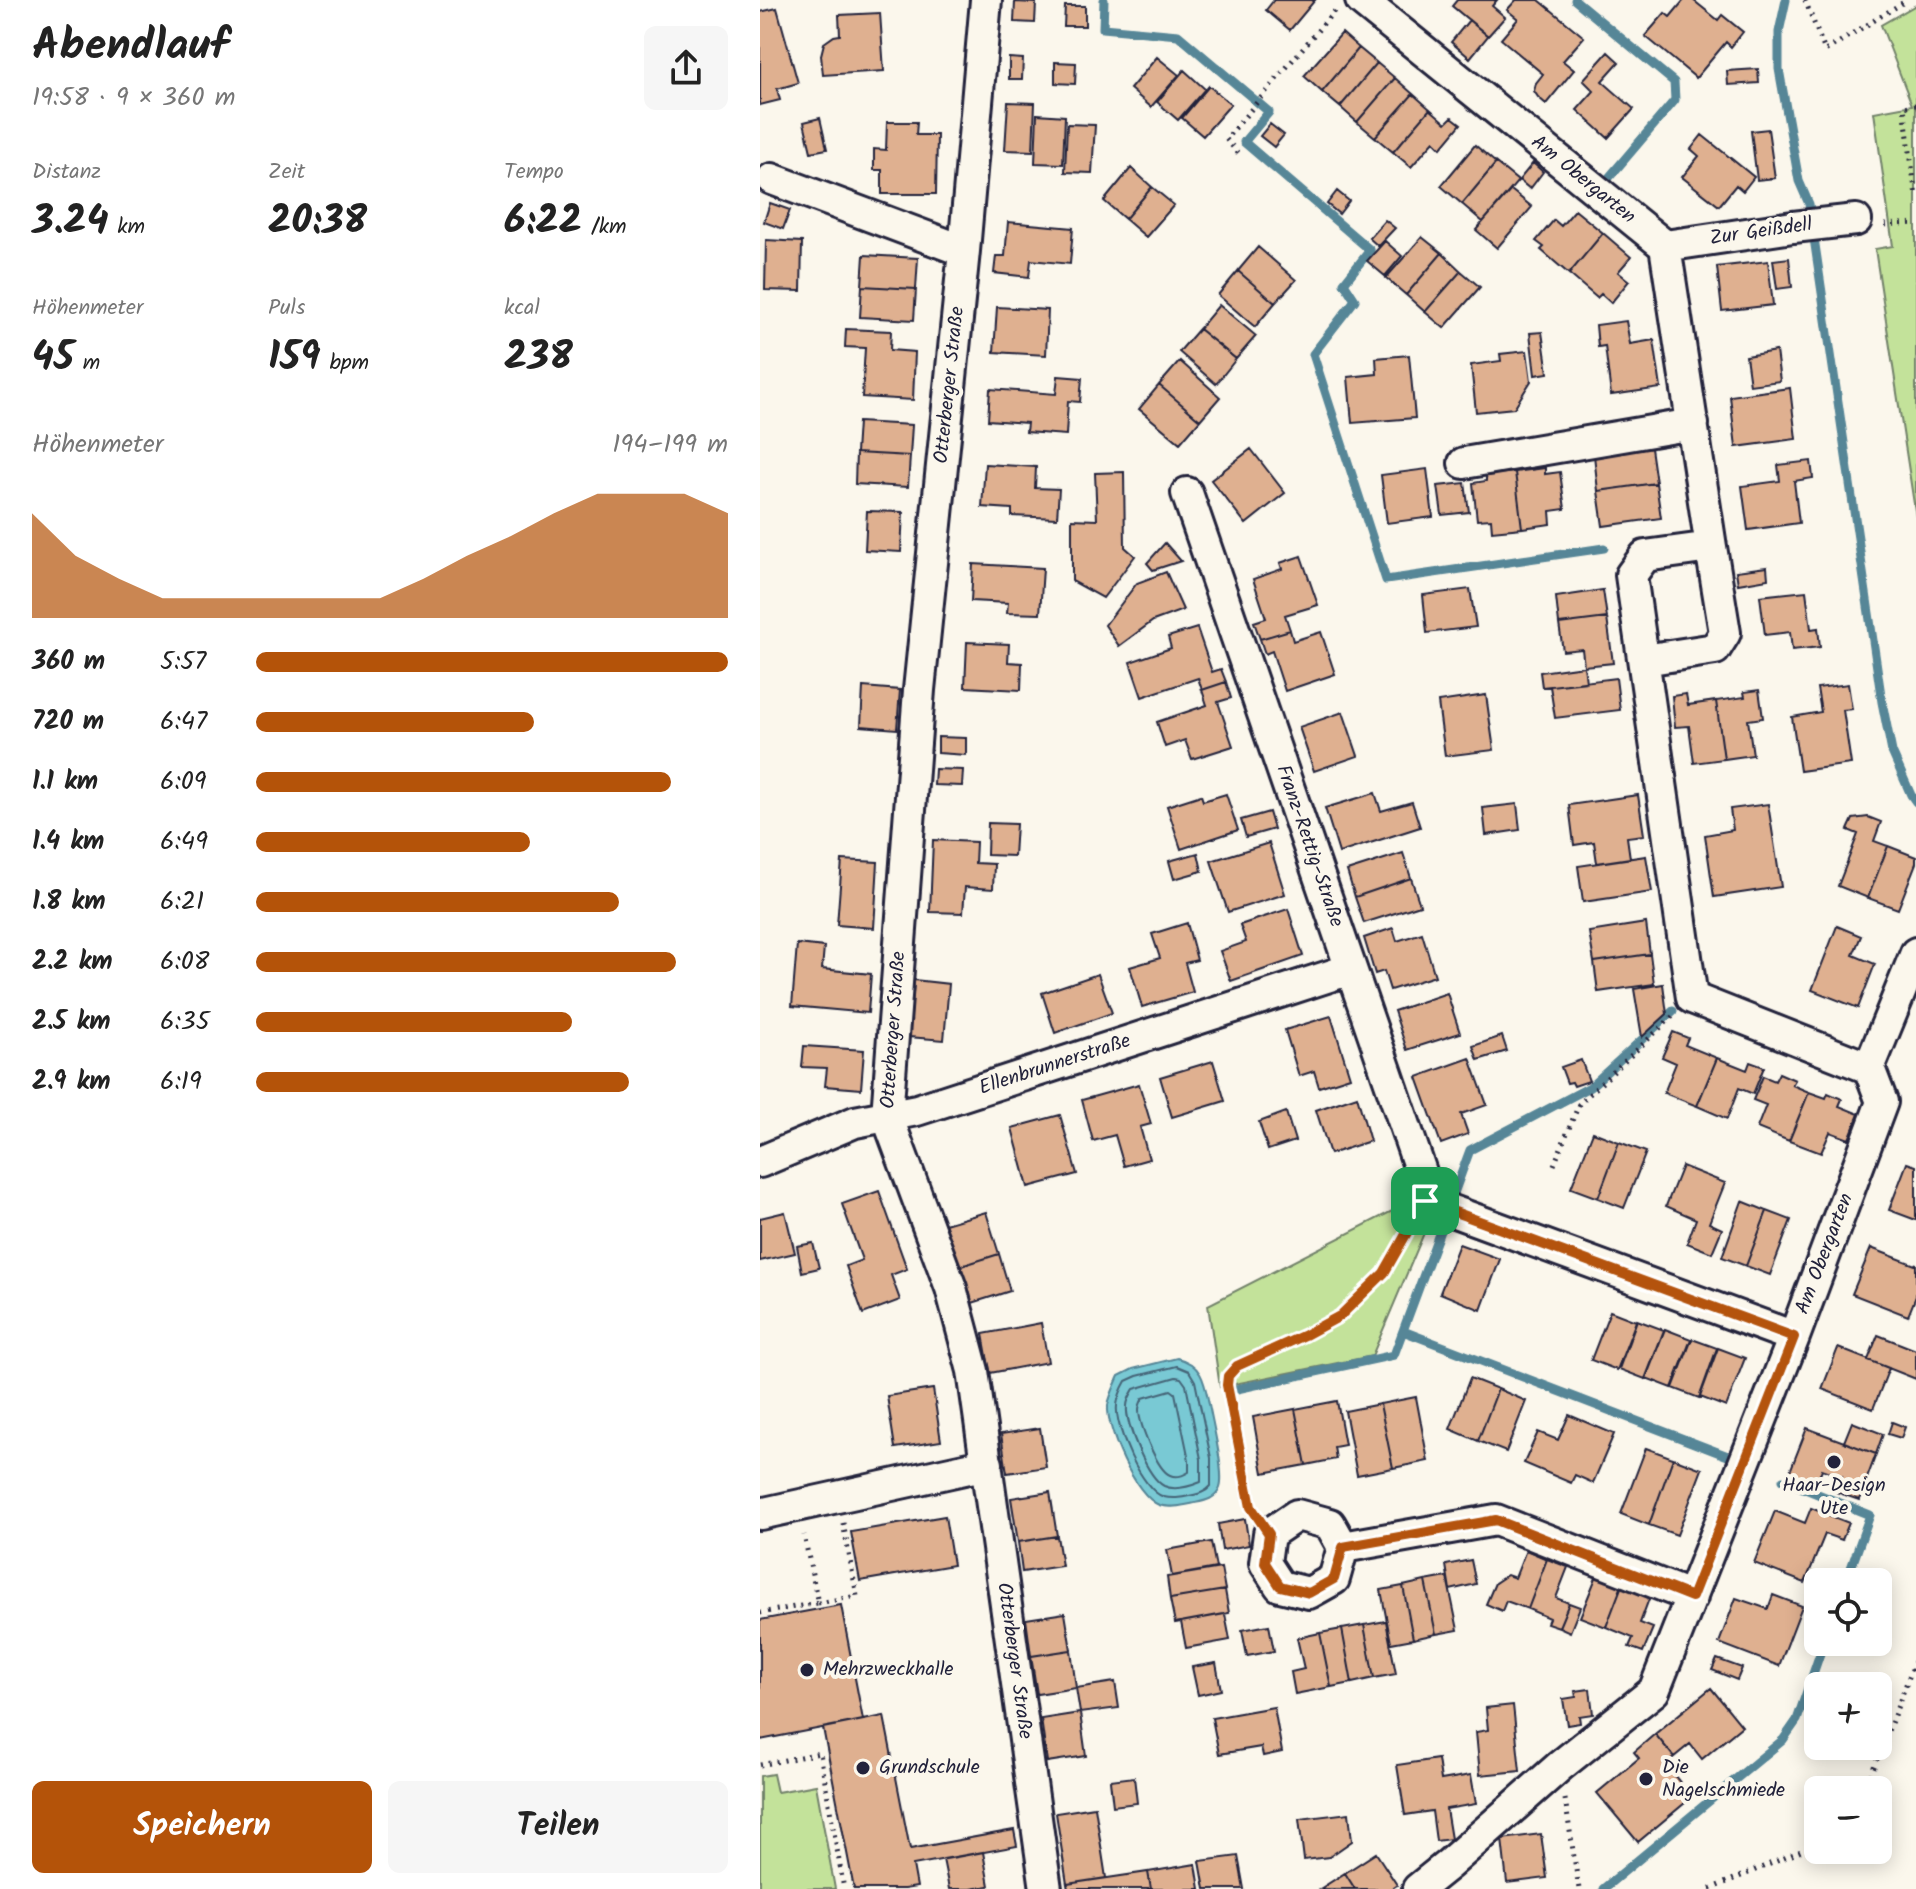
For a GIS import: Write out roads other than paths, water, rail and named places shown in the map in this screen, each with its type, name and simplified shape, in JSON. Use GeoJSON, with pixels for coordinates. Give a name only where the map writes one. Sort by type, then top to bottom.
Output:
{"type":"FeatureCollection","features":[{"type":"Feature","properties":{"kind":"street","name":"Otterberger Straße"},"geometry":{"type":"LineString","coordinates":[[986,0],[919,690],[887,1116],[951,1288],[973,1371],[1046,1889]]}},
{"type":"Feature","properties":{"kind":"street","name":"Am Obergarten"},"geometry":{"type":"LineString","coordinates":[[1361,0],[1665,246]]}},
{"type":"Feature","properties":{"kind":"street"},"geometry":{"type":"LineString","coordinates":[[772,179],[964,251]]}},
{"type":"Feature","properties":{"kind":"street","name":"Zur Geißdell"},"geometry":{"type":"LineString","coordinates":[[1665,246],[1848,221]]}},
{"type":"Feature","properties":{"kind":"street"},"geometry":{"type":"LineString","coordinates":[[1644,660],[1715,649],[1725,633],[1665,246]]}},
{"type":"Feature","properties":{"kind":"street"},"geometry":{"type":"LineString","coordinates":[[1464,463],[1693,424]]}},
{"type":"Feature","properties":{"kind":"street","name":"Franz-Rettig-Straße"},"geometry":{"type":"LineString","coordinates":[[1187,493],[1422,1175],[1425,1201],[1794,1337]]}},
{"type":"Feature","properties":{"kind":"street"},"geometry":{"type":"LineString","coordinates":[[1711,547],[1645,556],[1631,575],[1692,998],[1869,1068],[1916,953]]}},
{"type":"Feature","properties":{"kind":"street","name":"Ellenbrunnerstraße"},"geometry":{"type":"LineString","coordinates":[[760,1162],[855,1122],[917,1110],[1351,969]]}},
{"type":"Feature","properties":{"kind":"street","name":"Am Obergarten"},"geometry":{"type":"LineString","coordinates":[[1418,1889],[1560,1766],[1654,1691],[1794,1337],[1882,1102],[1869,1068]]}},
{"type":"Feature","properties":{"kind":"street"},"geometry":{"type":"LineString","coordinates":[[760,1514],[987,1464]]}},
{"type":"Feature","properties":{"kind":"street"},"geometry":{"type":"LineString","coordinates":[[1297,1515],[1330,1524],[1343,1547],[1334,1579],[1309,1593],[1280,1586],[1265,1563],[1269,1534],[1297,1515]]}},
{"type":"Feature","properties":{"kind":"street"},"geometry":{"type":"LineString","coordinates":[[1343,1547],[1496,1520],[1692,1597]]}},
{"type":"Feature","properties":{"kind":"water"},"geometry":{"type":"Polygon","coordinates":[[[1177,1358],[1193,1365],[1202,1377],[1218,1449],[1221,1481],[1218,1492],[1210,1499],[1167,1507],[1150,1499],[1132,1475],[1117,1445],[1108,1405],[1119,1376],[1133,1369],[1177,1358]]]}},
{"type":"Feature","properties":{"kind":"waterway"},"geometry":{"type":"LineString","coordinates":[[1104,0],[1103,28],[1178,35],[1269,112],[1244,142],[1370,250],[1344,283],[1355,300],[1313,354],[1386,580],[1604,548]]}},
{"type":"Feature","properties":{"kind":"waterway"},"geometry":{"type":"LineString","coordinates":[[1575,0],[1674,82],[1675,100],[1607,180]]}},
{"type":"Feature","properties":{"kind":"waterway"},"geometry":{"type":"LineString","coordinates":[[1786,0],[1779,32],[1779,69],[1799,181],[1809,204],[1882,702],[1892,752],[1916,802]]}},
{"type":"Feature","properties":{"kind":"waterway"},"geometry":{"type":"LineString","coordinates":[[1237,1389],[1394,1355],[1470,1150],[1590,1087],[1673,1011]]}},
{"type":"Feature","properties":{"kind":"waterway"},"geometry":{"type":"LineString","coordinates":[[1403,1331],[1733,1458]]}},
{"type":"Feature","properties":{"kind":"waterway"},"geometry":{"type":"LineString","coordinates":[[1783,1480],[1870,1515],[1851,1568]]}},
{"type":"Feature","properties":{"kind":"waterway"},"geometry":{"type":"LineString","coordinates":[[1603,1889],[1783,1740],[1797,1720],[1819,1656]]}},
{"type":"Feature","properties":{"kind":"place","name":"Haar-Design Ute"},"geometry":{"type":"Point","coordinates":[1834,1462]}},
{"type":"Feature","properties":{"kind":"place","name":"Mehrzweckhalle"},"geometry":{"type":"Point","coordinates":[807,1670]}},
{"type":"Feature","properties":{"kind":"place","name":"Grundschule"},"geometry":{"type":"Point","coordinates":[863,1768]}},
{"type":"Feature","properties":{"kind":"place","name":"Die Nagelschmiede"},"geometry":{"type":"Point","coordinates":[1646,1779]}}]}
